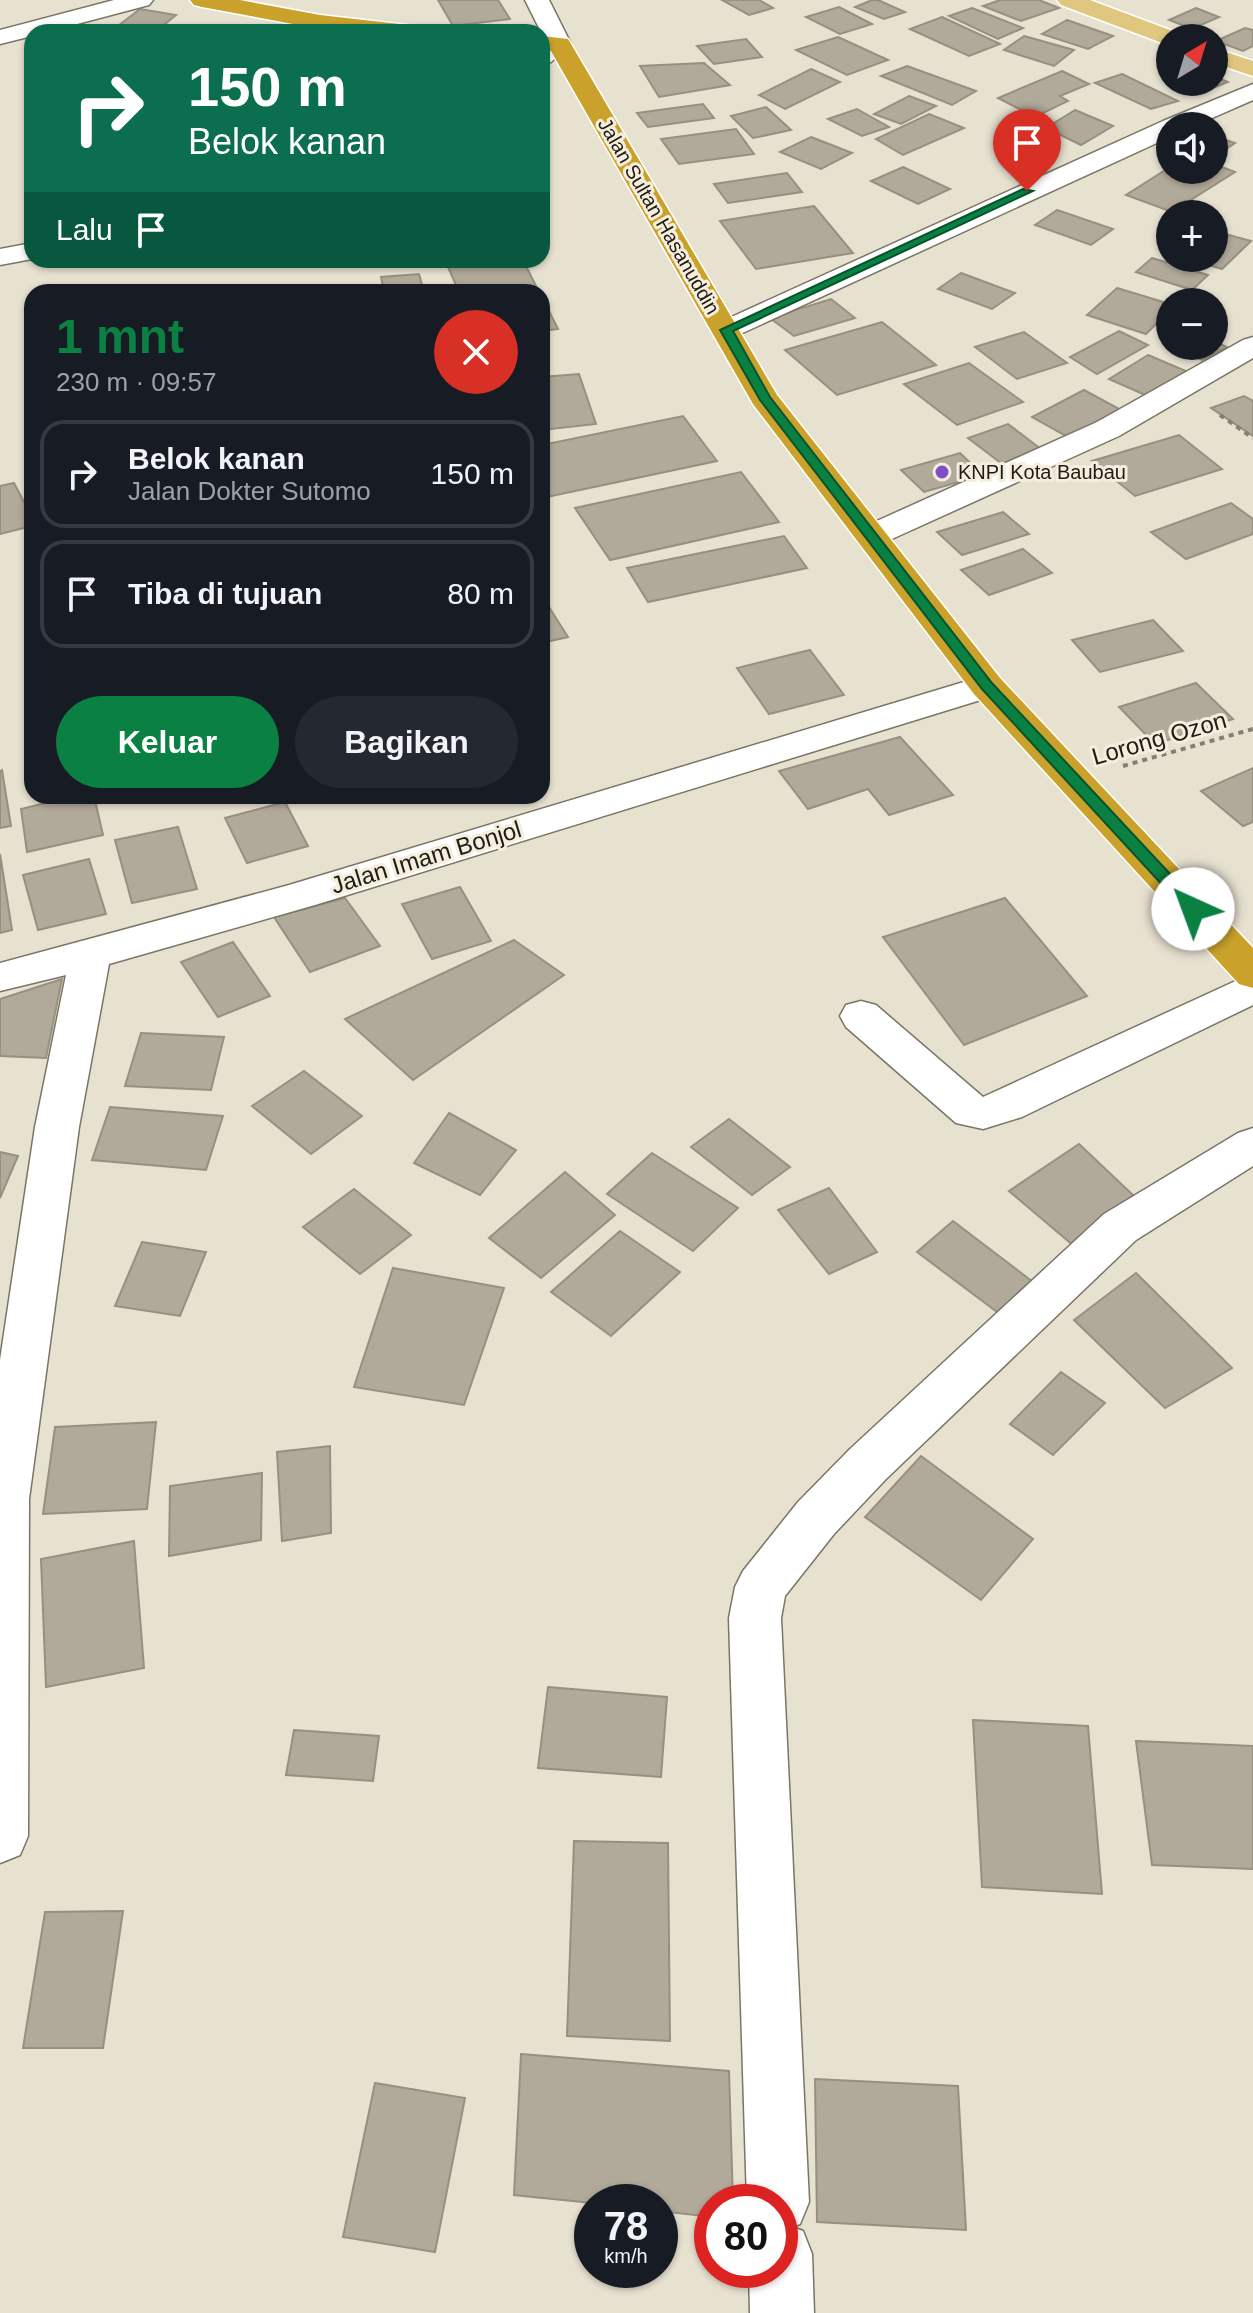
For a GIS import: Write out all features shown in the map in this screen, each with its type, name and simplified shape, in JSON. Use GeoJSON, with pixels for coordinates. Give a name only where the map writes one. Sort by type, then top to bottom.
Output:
{"type":"FeatureCollection","features":[{"type":"Feature","properties":{"kind":"highway"},"geometry":{"type":"LineString","coordinates":[[202,0],[338,24]]}},
{"type":"Feature","properties":{"kind":"highway","name":"Jalan Sultan Hasanuddin"},"geometry":{"type":"LineString","coordinates":[[550,51],[726,330],[764,398],[987,686],[1253,974]]}},
{"type":"Feature","properties":{"kind":"main road"},"geometry":{"type":"LineString","coordinates":[[1069,0],[1156,33]]}},
{"type":"Feature","properties":{"kind":"main road"},"geometry":{"type":"LineString","coordinates":[[1228,60],[1253,69]]}},
{"type":"Feature","properties":{"kind":"street"},"geometry":{"type":"LineString","coordinates":[[50,24],[141,0]]}},
{"type":"Feature","properties":{"kind":"street"},"geometry":{"type":"LineString","coordinates":[[537,0],[542,24]]}},
{"type":"Feature","properties":{"kind":"street"},"geometry":{"type":"LineString","coordinates":[[0,37],[24,31]]}},
{"type":"Feature","properties":{"kind":"street"},"geometry":{"type":"LineString","coordinates":[[1204,112],[1253,91]]}},
{"type":"Feature","properties":{"kind":"street"},"geometry":{"type":"LineString","coordinates":[[726,330],[1156,133]]}},
{"type":"Feature","properties":{"kind":"street"},"geometry":{"type":"LineString","coordinates":[[871,536],[1108,429],[1253,346]]}},
{"type":"Feature","properties":{"kind":"street","name":"Jalan Imam Bonjol"},"geometry":{"type":"LineString","coordinates":[[0,977],[90,955],[301,895],[987,686]]}},
{"type":"Feature","properties":{"kind":"street"},"geometry":{"type":"LineString","coordinates":[[0,1836],[3,1805],[2,1500],[57,1127],[90,955]]}},
{"type":"Feature","properties":{"kind":"street"},"geometry":{"type":"LineString","coordinates":[[861,1016],[971,1112],[983,1113],[1007,1106],[1253,988]]}},
{"type":"Feature","properties":{"kind":"street"},"geometry":{"type":"LineString","coordinates":[[777,2184],[755,1618],[761,1587],[816,1518],[868,1464],[1120,1227],[1253,1145]]}},
{"type":"Feature","properties":{"kind":"street"},"geometry":{"type":"LineString","coordinates":[[781,2288],[782,2313]]}},
{"type":"Feature","properties":{"kind":"path","name":"Lorong Ozon"},"geometry":{"type":"LineString","coordinates":[[1074,781],[1253,729]]}},
{"type":"Feature","properties":{"kind":"building"},"geometry":{"type":"Polygon","coordinates":[[[438,0],[498,0],[510,19],[469,24],[452,24],[438,0]]]}},
{"type":"Feature","properties":{"kind":"building"},"geometry":{"type":"Polygon","coordinates":[[[722,0],[759,0],[773,8],[749,15],[722,0]]]}},
{"type":"Feature","properties":{"kind":"building"},"geometry":{"type":"Polygon","coordinates":[[[872,0],[905,12],[884,19],[855,7],[872,0]]]}},
{"type":"Feature","properties":{"kind":"building"},"geometry":{"type":"Polygon","coordinates":[[[1000,0],[1039,0],[1059,8],[1021,21],[983,6],[1000,0]]]}},
{"type":"Feature","properties":{"kind":"building"},"geometry":{"type":"Polygon","coordinates":[[[839,7],[872,24],[840,34],[806,17],[839,7]]]}},
{"type":"Feature","properties":{"kind":"building"},"geometry":{"type":"Polygon","coordinates":[[[972,8],[1023,28],[998,39],[949,16],[972,8]]]}},
{"type":"Feature","properties":{"kind":"building"},"geometry":{"type":"Polygon","coordinates":[[[1196,8],[1219,17],[1203,24],[1179,24],[1169,20],[1196,8]]]}},
{"type":"Feature","properties":{"kind":"building"},"geometry":{"type":"Polygon","coordinates":[[[140,9],[176,15],[165,24],[120,24],[140,9]]]}},
{"type":"Feature","properties":{"kind":"building"},"geometry":{"type":"Polygon","coordinates":[[[942,17],[1000,44],[969,56],[910,29],[942,17]]]}},
{"type":"Feature","properties":{"kind":"building"},"geometry":{"type":"Polygon","coordinates":[[[1067,20],[1113,36],[1088,49],[1042,34],[1067,20]]]}},
{"type":"Feature","properties":{"kind":"building"},"geometry":{"type":"Polygon","coordinates":[[[1245,28],[1253,30],[1253,46],[1243,51],[1228,45],[1228,36],[1245,28]]]}},
{"type":"Feature","properties":{"kind":"building"},"geometry":{"type":"Polygon","coordinates":[[[1024,36],[1074,50],[1054,66],[1004,50],[1024,36]]]}},
{"type":"Feature","properties":{"kind":"building"},"geometry":{"type":"Polygon","coordinates":[[[838,37],[888,60],[847,75],[796,50],[838,37]]]}},
{"type":"Feature","properties":{"kind":"building"},"geometry":{"type":"Polygon","coordinates":[[[746,39],[762,57],[714,64],[697,46],[746,39]]]}},
{"type":"Feature","properties":{"kind":"building"},"geometry":{"type":"Polygon","coordinates":[[[704,63],[730,85],[659,97],[640,66],[704,63]]]}},
{"type":"Feature","properties":{"kind":"building"},"geometry":{"type":"Polygon","coordinates":[[[907,66],[976,91],[952,105],[881,76],[907,66]]]}},
{"type":"Feature","properties":{"kind":"building"},"geometry":{"type":"Polygon","coordinates":[[[811,69],[840,82],[785,109],[759,95],[811,69]]]}},
{"type":"Feature","properties":{"kind":"building"},"geometry":{"type":"Polygon","coordinates":[[[1062,71],[1089,84],[1060,96],[1068,101],[1035,117],[998,98],[1062,71]]]}},
{"type":"Feature","properties":{"kind":"building"},"geometry":{"type":"Polygon","coordinates":[[[1122,74],[1156,90],[1156,96],[1168,96],[1178,101],[1151,109],[1095,83],[1122,74]]]}},
{"type":"Feature","properties":{"kind":"building"},"geometry":{"type":"Polygon","coordinates":[[[909,96],[936,106],[901,124],[874,114],[909,96]]]}},
{"type":"Feature","properties":{"kind":"building"},"geometry":{"type":"Polygon","coordinates":[[[703,104],[714,118],[648,127],[637,113],[703,104]]]}},
{"type":"Feature","properties":{"kind":"building"},"geometry":{"type":"Polygon","coordinates":[[[766,107],[791,130],[753,138],[731,116],[766,107]]]}},
{"type":"Feature","properties":{"kind":"building"},"geometry":{"type":"Polygon","coordinates":[[[857,109],[889,127],[862,136],[828,119],[857,109]]]}},
{"type":"Feature","properties":{"kind":"building"},"geometry":{"type":"Polygon","coordinates":[[[1075,110],[1113,126],[1081,145],[1046,128],[1075,110]]]}},
{"type":"Feature","properties":{"kind":"building"},"geometry":{"type":"Polygon","coordinates":[[[929,114],[964,128],[903,155],[876,139],[929,114]]]}},
{"type":"Feature","properties":{"kind":"building"},"geometry":{"type":"Polygon","coordinates":[[[736,129],[754,154],[679,164],[661,139],[736,129]]]}},
{"type":"Feature","properties":{"kind":"building"},"geometry":{"type":"Polygon","coordinates":[[[811,137],[852,153],[821,169],[780,152],[811,137]]]}},
{"type":"Feature","properties":{"kind":"building"},"geometry":{"type":"Polygon","coordinates":[[[903,167],[950,189],[918,204],[871,181],[903,167]]]}},
{"type":"Feature","properties":{"kind":"building"},"geometry":{"type":"Polygon","coordinates":[[[787,173],[802,192],[728,203],[714,184],[787,173]]]}},
{"type":"Feature","properties":{"kind":"building"},"geometry":{"type":"Polygon","coordinates":[[[1156,176],[1156,184],[1216,184],[1191,200],[1156,200],[1156,206],[1126,195],[1156,176]]]}},
{"type":"Feature","properties":{"kind":"building"},"geometry":{"type":"Polygon","coordinates":[[[814,206],[853,253],[756,269],[720,221],[814,206]]]}},
{"type":"Feature","properties":{"kind":"building"},"geometry":{"type":"Polygon","coordinates":[[[1057,210],[1113,229],[1091,245],[1035,225],[1057,210]]]}},
{"type":"Feature","properties":{"kind":"building"},"geometry":{"type":"Polygon","coordinates":[[[1228,235],[1251,241],[1228,263],[1228,235]]]}},
{"type":"Feature","properties":{"kind":"building"},"geometry":{"type":"Polygon","coordinates":[[[1152,258],[1156,259],[1156,272],[1198,272],[1208,275],[1194,288],[1186,288],[1136,272],[1152,258]]]}},
{"type":"Feature","properties":{"kind":"building"},"geometry":{"type":"Polygon","coordinates":[[[448,268],[527,268],[535,284],[455,284],[448,268]]]}},
{"type":"Feature","properties":{"kind":"building"},"geometry":{"type":"Polygon","coordinates":[[[961,273],[1015,293],[992,309],[938,289],[961,273]]]}},
{"type":"Feature","properties":{"kind":"building"},"geometry":{"type":"Polygon","coordinates":[[[419,274],[422,284],[382,284],[381,277],[419,274]]]}},
{"type":"Feature","properties":{"kind":"building"},"geometry":{"type":"Polygon","coordinates":[[[1117,288],[1156,300],[1156,324],[1146,334],[1087,315],[1117,288]]]}},
{"type":"Feature","properties":{"kind":"building"},"geometry":{"type":"Polygon","coordinates":[[[831,299],[855,318],[794,336],[770,318],[831,299]]]}},
{"type":"Feature","properties":{"kind":"building"},"geometry":{"type":"Polygon","coordinates":[[[550,313],[558,329],[550,330],[550,313]]]}},
{"type":"Feature","properties":{"kind":"building"},"geometry":{"type":"Polygon","coordinates":[[[882,322],[936,365],[837,395],[785,350],[882,322]]]}},
{"type":"Feature","properties":{"kind":"building"},"geometry":{"type":"Polygon","coordinates":[[[1119,331],[1148,345],[1097,374],[1070,357],[1119,331]]]}},
{"type":"Feature","properties":{"kind":"building"},"geometry":{"type":"Polygon","coordinates":[[[1024,332],[1067,363],[1017,379],[975,347],[1024,332]]]}},
{"type":"Feature","properties":{"kind":"building"},"geometry":{"type":"Polygon","coordinates":[[[1148,355],[1188,372],[1150,397],[1109,379],[1148,355]]]}},
{"type":"Feature","properties":{"kind":"building"},"geometry":{"type":"Polygon","coordinates":[[[969,363],[1023,402],[957,425],[904,384],[969,363]]]}},
{"type":"Feature","properties":{"kind":"building"},"geometry":{"type":"Polygon","coordinates":[[[579,374],[596,424],[550,429],[550,376],[579,374]]]}},
{"type":"Feature","properties":{"kind":"building"},"geometry":{"type":"Polygon","coordinates":[[[1084,390],[1121,410],[1068,437],[1032,417],[1084,390]]]}},
{"type":"Feature","properties":{"kind":"building"},"geometry":{"type":"Polygon","coordinates":[[[1244,396],[1253,401],[1253,436],[1211,408],[1244,396]]]}},
{"type":"Feature","properties":{"kind":"building"},"geometry":{"type":"Polygon","coordinates":[[[683,416],[717,461],[550,496],[550,443],[683,416]]]}},
{"type":"Feature","properties":{"kind":"building"},"geometry":{"type":"Polygon","coordinates":[[[1008,424],[1046,453],[1006,467],[968,438],[1008,424]]]}},
{"type":"Feature","properties":{"kind":"building"},"geometry":{"type":"Polygon","coordinates":[[[1179,435],[1222,469],[1135,496],[1092,461],[1179,435]]]}},
{"type":"Feature","properties":{"kind":"building","name":"KNPI Kota Baubau"},"geometry":{"type":"Polygon","coordinates":[[[960,453],[983,475],[924,492],[901,470],[960,453]]]}},
{"type":"Feature","properties":{"kind":"building"},"geometry":{"type":"Polygon","coordinates":[[[741,472],[779,522],[610,560],[575,508],[741,472]]]}},
{"type":"Feature","properties":{"kind":"building"},"geometry":{"type":"Polygon","coordinates":[[[14,483],[24,502],[24,528],[0,534],[0,486],[14,483]]]}},
{"type":"Feature","properties":{"kind":"building"},"geometry":{"type":"Polygon","coordinates":[[[1231,503],[1253,519],[1253,534],[1186,559],[1151,532],[1231,503]]]}},
{"type":"Feature","properties":{"kind":"building"},"geometry":{"type":"Polygon","coordinates":[[[1003,512],[1029,534],[962,555],[937,532],[1003,512]]]}},
{"type":"Feature","properties":{"kind":"building"},"geometry":{"type":"Polygon","coordinates":[[[784,536],[807,568],[648,602],[627,568],[784,536]]]}},
{"type":"Feature","properties":{"kind":"building"},"geometry":{"type":"Polygon","coordinates":[[[1023,549],[1052,573],[989,595],[961,570],[1023,549]]]}},
{"type":"Feature","properties":{"kind":"building"},"geometry":{"type":"Polygon","coordinates":[[[550,609],[568,637],[550,641],[550,609]]]}},
{"type":"Feature","properties":{"kind":"building"},"geometry":{"type":"Polygon","coordinates":[[[1153,620],[1183,651],[1100,672],[1072,640],[1153,620]]]}},
{"type":"Feature","properties":{"kind":"building"},"geometry":{"type":"Polygon","coordinates":[[[810,650],[844,695],[769,714],[737,668],[810,650]]]}},
{"type":"Feature","properties":{"kind":"building"},"geometry":{"type":"Polygon","coordinates":[[[1196,683],[1233,719],[1155,744],[1119,707],[1196,683]]]}},
{"type":"Feature","properties":{"kind":"building"},"geometry":{"type":"Polygon","coordinates":[[[900,737],[953,795],[889,815],[868,789],[808,809],[779,771],[900,737]]]}},
{"type":"Feature","properties":{"kind":"building"},"geometry":{"type":"Polygon","coordinates":[[[1253,768],[1253,822],[1243,826],[1201,791],[1253,768]]]}},
{"type":"Feature","properties":{"kind":"building"},"geometry":{"type":"Polygon","coordinates":[[[0,771],[11,826],[0,828],[0,771]]]}},
{"type":"Feature","properties":{"kind":"building"},"geometry":{"type":"Polygon","coordinates":[[[41,804],[96,804],[103,835],[27,852],[21,809],[41,804]]]}},
{"type":"Feature","properties":{"kind":"building"},"geometry":{"type":"Polygon","coordinates":[[[286,804],[308,846],[247,863],[225,818],[286,804]]]}},
{"type":"Feature","properties":{"kind":"building"},"geometry":{"type":"Polygon","coordinates":[[[178,827],[197,889],[132,903],[115,840],[178,827]]]}},
{"type":"Feature","properties":{"kind":"building"},"geometry":{"type":"Polygon","coordinates":[[[0,854],[12,930],[0,933],[0,854]]]}},
{"type":"Feature","properties":{"kind":"building"},"geometry":{"type":"Polygon","coordinates":[[[89,859],[106,914],[38,930],[23,875],[89,859]]]}},
{"type":"Feature","properties":{"kind":"building"},"geometry":{"type":"Polygon","coordinates":[[[460,887],[491,941],[432,959],[402,904],[460,887]]]}},
{"type":"Feature","properties":{"kind":"building"},"geometry":{"type":"Polygon","coordinates":[[[345,898],[380,946],[310,972],[274,917],[345,898]]]}},
{"type":"Feature","properties":{"kind":"building"},"geometry":{"type":"Polygon","coordinates":[[[1005,898],[1087,996],[964,1045],[883,937],[1005,898]]]}},
{"type":"Feature","properties":{"kind":"building"},"geometry":{"type":"Polygon","coordinates":[[[514,940],[564,975],[413,1080],[345,1019],[514,940]]]}},
{"type":"Feature","properties":{"kind":"building"},"geometry":{"type":"Polygon","coordinates":[[[233,942],[270,996],[218,1017],[181,962],[233,942]]]}},
{"type":"Feature","properties":{"kind":"building"},"geometry":{"type":"Polygon","coordinates":[[[62,979],[46,1058],[0,1056],[0,999],[62,979]]]}},
{"type":"Feature","properties":{"kind":"building"},"geometry":{"type":"Polygon","coordinates":[[[141,1033],[224,1037],[211,1090],[125,1086],[141,1033]]]}},
{"type":"Feature","properties":{"kind":"building"},"geometry":{"type":"Polygon","coordinates":[[[304,1071],[362,1116],[311,1154],[252,1106],[304,1071]]]}},
{"type":"Feature","properties":{"kind":"building"},"geometry":{"type":"Polygon","coordinates":[[[110,1107],[223,1116],[206,1170],[92,1160],[110,1107]]]}},
{"type":"Feature","properties":{"kind":"building"},"geometry":{"type":"Polygon","coordinates":[[[449,1113],[516,1150],[480,1195],[414,1163],[449,1113]]]}},
{"type":"Feature","properties":{"kind":"building"},"geometry":{"type":"Polygon","coordinates":[[[729,1119],[790,1167],[752,1195],[691,1147],[729,1119]]]}},
{"type":"Feature","properties":{"kind":"building"},"geometry":{"type":"Polygon","coordinates":[[[1079,1144],[1135,1197],[1075,1247],[1009,1191],[1079,1144]]]}},
{"type":"Feature","properties":{"kind":"building"},"geometry":{"type":"Polygon","coordinates":[[[0,1152],[18,1156],[0,1198],[0,1152]]]}},
{"type":"Feature","properties":{"kind":"building"},"geometry":{"type":"Polygon","coordinates":[[[652,1153],[738,1208],[693,1251],[607,1194],[652,1153]]]}},
{"type":"Feature","properties":{"kind":"building"},"geometry":{"type":"Polygon","coordinates":[[[565,1172],[615,1215],[541,1278],[489,1238],[565,1172]]]}},
{"type":"Feature","properties":{"kind":"building"},"geometry":{"type":"Polygon","coordinates":[[[829,1188],[877,1252],[829,1274],[778,1210],[829,1188]]]}},
{"type":"Feature","properties":{"kind":"building"},"geometry":{"type":"Polygon","coordinates":[[[354,1189],[411,1235],[360,1274],[303,1227],[354,1189]]]}},
{"type":"Feature","properties":{"kind":"building"},"geometry":{"type":"Polygon","coordinates":[[[953,1221],[1033,1282],[997,1312],[917,1252],[953,1221]]]}},
{"type":"Feature","properties":{"kind":"building"},"geometry":{"type":"Polygon","coordinates":[[[620,1231],[680,1272],[611,1336],[551,1292],[620,1231]]]}},
{"type":"Feature","properties":{"kind":"building"},"geometry":{"type":"Polygon","coordinates":[[[142,1242],[206,1252],[180,1316],[115,1306],[142,1242]]]}},
{"type":"Feature","properties":{"kind":"building"},"geometry":{"type":"Polygon","coordinates":[[[393,1268],[504,1288],[464,1405],[354,1387],[393,1268]]]}},
{"type":"Feature","properties":{"kind":"building"},"geometry":{"type":"Polygon","coordinates":[[[1136,1273],[1232,1368],[1165,1408],[1074,1320],[1136,1273]]]}},
{"type":"Feature","properties":{"kind":"building"},"geometry":{"type":"Polygon","coordinates":[[[1061,1372],[1105,1403],[1053,1455],[1010,1424],[1061,1372]]]}},
{"type":"Feature","properties":{"kind":"building"},"geometry":{"type":"Polygon","coordinates":[[[156,1422],[147,1509],[43,1514],[55,1427],[156,1422]]]}},
{"type":"Feature","properties":{"kind":"building"},"geometry":{"type":"Polygon","coordinates":[[[330,1446],[331,1533],[282,1541],[277,1452],[330,1446]]]}},
{"type":"Feature","properties":{"kind":"building"},"geometry":{"type":"Polygon","coordinates":[[[921,1456],[1033,1539],[981,1600],[865,1517],[921,1456]]]}},
{"type":"Feature","properties":{"kind":"building"},"geometry":{"type":"Polygon","coordinates":[[[262,1473],[261,1540],[169,1556],[170,1486],[262,1473]]]}},
{"type":"Feature","properties":{"kind":"building"},"geometry":{"type":"Polygon","coordinates":[[[134,1541],[144,1668],[46,1687],[41,1559],[134,1541]]]}},
{"type":"Feature","properties":{"kind":"building"},"geometry":{"type":"Polygon","coordinates":[[[548,1687],[667,1697],[661,1777],[538,1768],[548,1687]]]}},
{"type":"Feature","properties":{"kind":"building"},"geometry":{"type":"Polygon","coordinates":[[[973,1720],[1088,1726],[1102,1894],[982,1887],[973,1720]]]}},
{"type":"Feature","properties":{"kind":"building"},"geometry":{"type":"Polygon","coordinates":[[[294,1730],[379,1736],[373,1781],[286,1775],[294,1730]]]}},
{"type":"Feature","properties":{"kind":"building"},"geometry":{"type":"Polygon","coordinates":[[[1136,1741],[1253,1746],[1253,1869],[1152,1865],[1136,1741]]]}},
{"type":"Feature","properties":{"kind":"building"},"geometry":{"type":"Polygon","coordinates":[[[574,1841],[668,1843],[670,2041],[567,2036],[574,1841]]]}},
{"type":"Feature","properties":{"kind":"building"},"geometry":{"type":"Polygon","coordinates":[[[123,1911],[103,2048],[23,2048],[45,1912],[123,1911]]]}},
{"type":"Feature","properties":{"kind":"building"},"geometry":{"type":"Polygon","coordinates":[[[521,2054],[729,2071],[732,2184],[694,2184],[694,2215],[678,2213],[678,2184],[574,2184],[574,2201],[514,2195],[521,2054]]]}},
{"type":"Feature","properties":{"kind":"building"},"geometry":{"type":"Polygon","coordinates":[[[815,2079],[958,2086],[966,2230],[817,2222],[815,2079]]]}},
{"type":"Feature","properties":{"kind":"building"},"geometry":{"type":"Polygon","coordinates":[[[375,2083],[465,2098],[435,2252],[343,2237],[375,2083]]]}},
{"type":"Feature","properties":{"kind":"place","name":"KNPI Kota Baubau"},"geometry":{"type":"Point","coordinates":[942,472]}},
{"type":"Feature","properties":{"kind":"route"},"geometry":{"type":"LineString","coordinates":[[1027,191],[726,330],[764,398],[987,686],[1193,909]]}}]}
